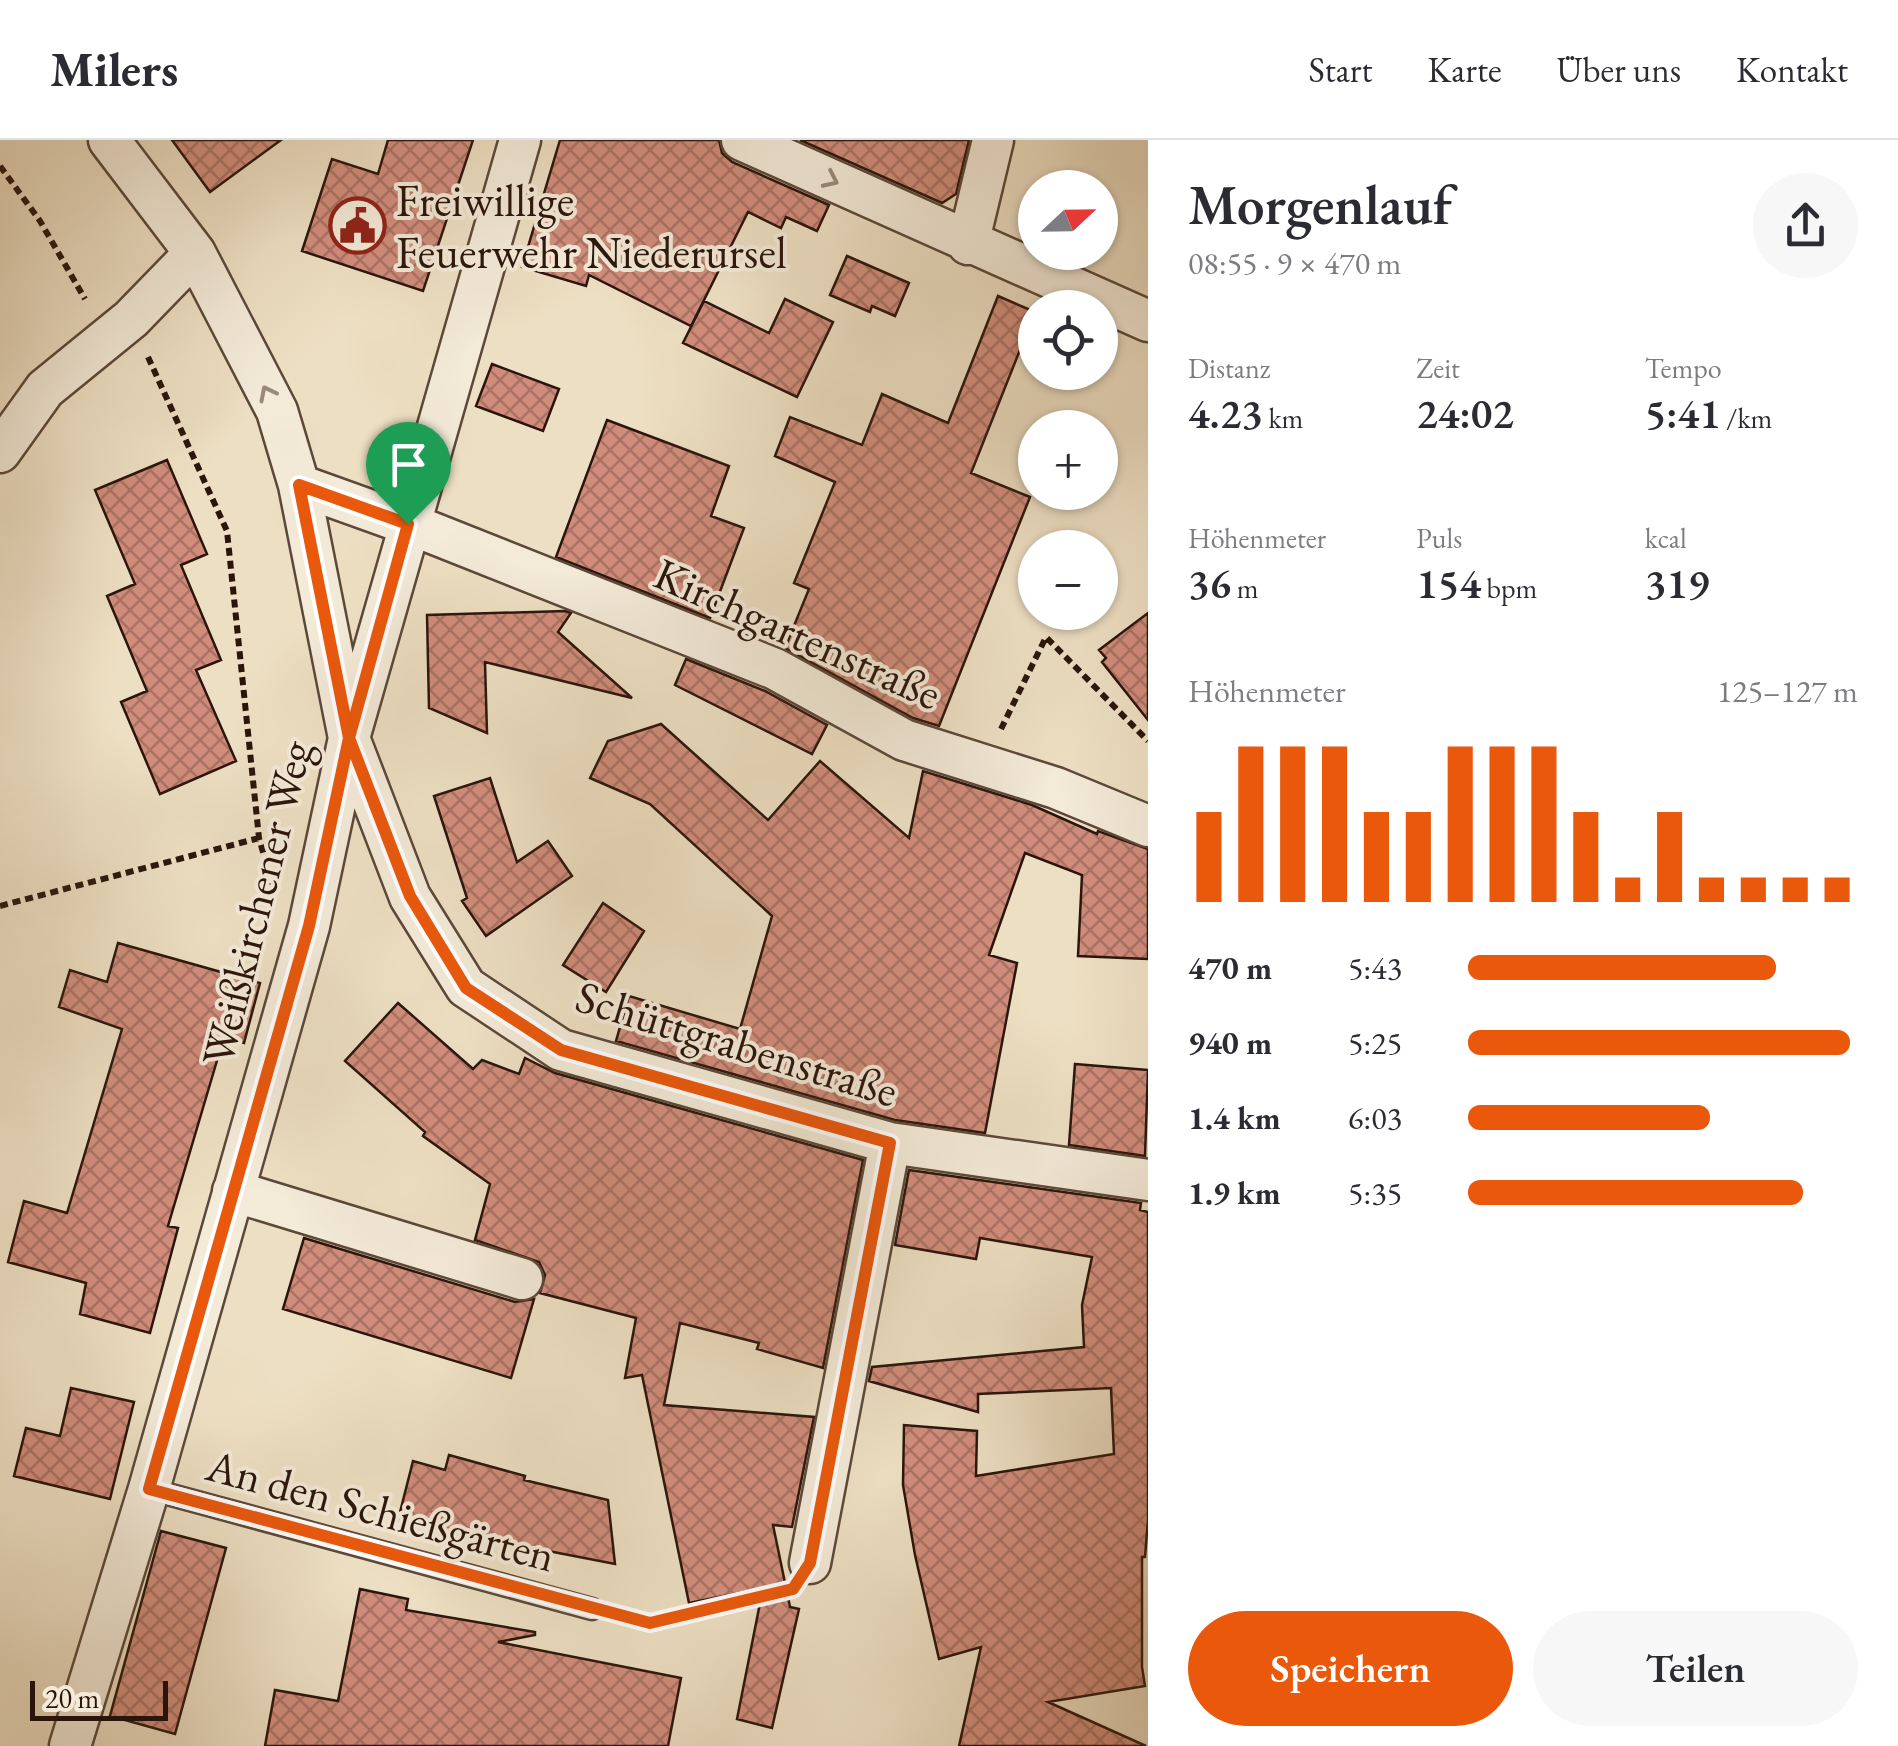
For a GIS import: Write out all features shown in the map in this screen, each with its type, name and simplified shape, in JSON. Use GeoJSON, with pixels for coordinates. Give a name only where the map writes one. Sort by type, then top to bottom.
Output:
{"type":"FeatureCollection","features":[{"type":"Feature","properties":{"kind":"street"},"geometry":{"type":"LineString","coordinates":[[109,140],[195,253],[276,411],[299,485],[349,738]]}},
{"type":"Feature","properties":{"kind":"street","name":"Weißkirchener Weg"},"geometry":{"type":"LineString","coordinates":[[70,1746],[149,1489],[309,926],[349,738],[520,140]]}},
{"type":"Feature","properties":{"kind":"street"},"geometry":{"type":"LineString","coordinates":[[742,140],[1148,321]]}},
{"type":"Feature","properties":{"kind":"street"},"geometry":{"type":"LineString","coordinates":[[968,244],[993,140]]}},
{"type":"Feature","properties":{"kind":"street"},"geometry":{"type":"LineString","coordinates":[[0,452],[46,389],[131,319],[195,253]]}},
{"type":"Feature","properties":{"kind":"street"},"geometry":{"type":"LineString","coordinates":[[299,485],[408,524]]}},
{"type":"Feature","properties":{"kind":"street","name":"Kirchgartenstraße"},"geometry":{"type":"LineString","coordinates":[[408,524],[775,668],[904,740],[1056,788],[1148,826]]}},
{"type":"Feature","properties":{"kind":"street","name":"Schüttgrabenstraße"},"geometry":{"type":"LineString","coordinates":[[349,738],[410,896],[466,988],[561,1050],[890,1143],[1148,1180]]}},
{"type":"Feature","properties":{"kind":"street"},"geometry":{"type":"LineString","coordinates":[[810,1563],[890,1143]]}},
{"type":"Feature","properties":{"kind":"street"},"geometry":{"type":"LineString","coordinates":[[233,1191],[522,1280]]}},
{"type":"Feature","properties":{"kind":"lane","name":"An den Schießgärten"},"geometry":{"type":"LineString","coordinates":[[149,1489],[592,1609]]}},
{"type":"Feature","properties":{"kind":"path"},"geometry":{"type":"LineString","coordinates":[[0,166],[40,222],[89,306]]}},
{"type":"Feature","properties":{"kind":"path"},"geometry":{"type":"LineString","coordinates":[[141,342],[227,531],[259,838],[273,889]]}},
{"type":"Feature","properties":{"kind":"path"},"geometry":{"type":"LineString","coordinates":[[984,765],[1046,637],[1147,738]]}},
{"type":"Feature","properties":{"kind":"path"},"geometry":{"type":"LineString","coordinates":[[0,906],[259,838]]}},
{"type":"Feature","properties":{"kind":"path"},"geometry":{"type":"LineString","coordinates":[[592,1609],[650,1623],[687,1616],[793,1589],[810,1563]]}},
{"type":"Feature","properties":{"kind":"building"},"geometry":{"type":"Polygon","coordinates":[[[172,140],[281,140],[210,192],[172,140]]]}},
{"type":"Feature","properties":{"kind":"building"},"geometry":{"type":"Polygon","coordinates":[[[388,140],[473,140],[423,291],[302,251],[332,159],[378,174],[388,140]]]}},
{"type":"Feature","properties":{"kind":"building"},"geometry":{"type":"Polygon","coordinates":[[[560,140],[719,140],[722,153],[732,162],[829,205],[817,231],[786,217],[781,228],[748,212],[691,326],[589,275],[586,286],[522,267],[560,140]]]}},
{"type":"Feature","properties":{"kind":"building"},"geometry":{"type":"Polygon","coordinates":[[[800,140],[969,140],[956,194],[942,203],[800,140]]]}},
{"type":"Feature","properties":{"kind":"building"},"geometry":{"type":"Polygon","coordinates":[[[847,256],[909,283],[895,316],[872,306],[870,312],[830,295],[847,256]]]}},
{"type":"Feature","properties":{"kind":"building"},"geometry":{"type":"Polygon","coordinates":[[[998,296],[1018,305],[1018,355],[971,473],[1018,492],[1018,510],[1025,510],[939,726],[913,718],[785,648],[809,589],[794,583],[835,482],[775,456],[790,417],[862,445],[882,394],[948,423],[998,296]]]}},
{"type":"Feature","properties":{"kind":"building"},"geometry":{"type":"Polygon","coordinates":[[[785,299],[833,322],[797,397],[683,343],[704,301],[769,333],[785,299]]]}},
{"type":"Feature","properties":{"kind":"building"},"geometry":{"type":"Polygon","coordinates":[[[492,364],[559,389],[543,431],[476,406],[492,364]]]}},
{"type":"Feature","properties":{"kind":"building"},"geometry":{"type":"Polygon","coordinates":[[[607,420],[729,466],[711,516],[744,528],[710,618],[556,557],[607,420]]]}},
{"type":"Feature","properties":{"kind":"building"},"geometry":{"type":"Polygon","coordinates":[[[167,460],[207,554],[181,565],[221,660],[196,670],[236,761],[160,794],[121,702],[147,691],[107,596],[135,584],[95,490],[167,460]]]}},
{"type":"Feature","properties":{"kind":"building"},"geometry":{"type":"Polygon","coordinates":[[[571,613],[558,632],[632,698],[485,662],[487,733],[429,708],[427,615],[571,613]]]}},
{"type":"Feature","properties":{"kind":"building"},"geometry":{"type":"Polygon","coordinates":[[[1148,613],[1148,720],[1102,662],[1106,658],[1099,650],[1148,613]]]}},
{"type":"Feature","properties":{"kind":"building"},"geometry":{"type":"Polygon","coordinates":[[[686,659],[765,691],[827,725],[812,754],[675,685],[686,659]]]}},
{"type":"Feature","properties":{"kind":"building"},"geometry":{"type":"Polygon","coordinates":[[[661,724],[768,820],[820,761],[909,838],[923,771],[1032,805],[1097,834],[1098,831],[1148,849],[1148,959],[1078,956],[1082,875],[1025,853],[989,955],[1017,963],[985,1133],[895,1120],[616,1041],[629,996],[740,1029],[772,916],[650,804],[590,778],[608,741],[661,724]]]}},
{"type":"Feature","properties":{"kind":"building"},"geometry":{"type":"Polygon","coordinates":[[[490,778],[517,862],[548,841],[572,876],[486,936],[462,901],[467,898],[434,796],[490,778]]]}},
{"type":"Feature","properties":{"kind":"building"},"geometry":{"type":"Polygon","coordinates":[[[603,903],[644,931],[606,992],[563,965],[603,903]]]}},
{"type":"Feature","properties":{"kind":"building"},"geometry":{"type":"Polygon","coordinates":[[[118,943],[260,983],[244,1043],[224,1037],[168,1226],[178,1228],[150,1333],[80,1314],[86,1283],[8,1262],[24,1201],[67,1213],[122,1029],[59,1007],[70,970],[107,982],[118,943]]]}},
{"type":"Feature","properties":{"kind":"building"},"geometry":{"type":"Polygon","coordinates":[[[398,1003],[473,1069],[482,1060],[519,1074],[525,1058],[555,1073],[863,1160],[823,1368],[757,1349],[759,1343],[680,1323],[664,1405],[814,1417],[792,1527],[773,1525],[790,1607],[799,1609],[772,1728],[737,1719],[763,1588],[689,1603],[642,1375],[625,1378],[636,1318],[540,1293],[545,1275],[539,1262],[475,1240],[490,1184],[423,1136],[425,1132],[345,1061],[398,1003]]]}},
{"type":"Feature","properties":{"kind":"building"},"geometry":{"type":"Polygon","coordinates":[[[1075,1064],[1148,1070],[1145,1156],[1069,1145],[1075,1064]]]}},
{"type":"Feature","properties":{"kind":"building"},"geometry":{"type":"Polygon","coordinates":[[[909,1170],[1141,1203],[1140,1210],[1148,1212],[1148,1520],[1142,1557],[1145,1686],[1048,1702],[1146,1746],[959,1746],[981,1647],[939,1659],[903,1485],[904,1425],[977,1431],[976,1476],[1114,1454],[1111,1388],[978,1394],[978,1412],[869,1381],[872,1367],[1084,1347],[1082,1305],[1092,1257],[980,1238],[976,1259],[895,1245],[909,1170]]]}},
{"type":"Feature","properties":{"kind":"building"},"geometry":{"type":"Polygon","coordinates":[[[304,1238],[515,1302],[534,1299],[511,1378],[283,1309],[304,1238]]]}},
{"type":"Feature","properties":{"kind":"building"},"geometry":{"type":"Polygon","coordinates":[[[71,1388],[134,1402],[110,1499],[14,1476],[26,1428],[60,1436],[71,1388]]]}},
{"type":"Feature","properties":{"kind":"building"},"geometry":{"type":"Polygon","coordinates":[[[449,1455],[525,1476],[524,1480],[608,1500],[615,1564],[543,1550],[542,1553],[460,1533],[459,1537],[398,1520],[413,1461],[445,1470],[449,1455]]]}},
{"type":"Feature","properties":{"kind":"building"},"geometry":{"type":"Polygon","coordinates":[[[161,1531],[226,1548],[175,1734],[110,1716],[161,1531]]]}},
{"type":"Feature","properties":{"kind":"building"},"geometry":{"type":"Polygon","coordinates":[[[360,1589],[408,1599],[406,1610],[535,1632],[498,1642],[681,1678],[668,1746],[265,1746],[275,1690],[338,1701],[360,1589]]]}},
{"type":"Feature","properties":{"kind":"place","name":"Freiwillige Feuerwehr Niederursel"},"geometry":{"type":"Point","coordinates":[357,226]}},
{"type":"Feature","properties":{"kind":"route"},"geometry":{"type":"LineString","coordinates":[[408,524],[299,485],[349,738],[410,896],[466,988],[561,1050],[890,1143],[810,1563],[793,1589],[650,1623],[149,1489],[309,926],[349,738],[408,524]]}}]}
